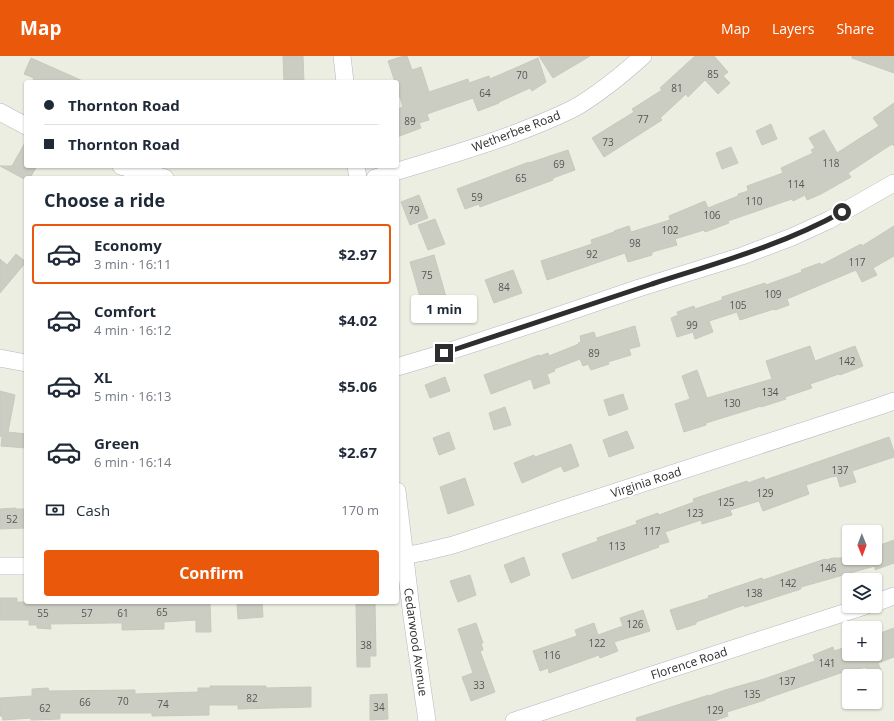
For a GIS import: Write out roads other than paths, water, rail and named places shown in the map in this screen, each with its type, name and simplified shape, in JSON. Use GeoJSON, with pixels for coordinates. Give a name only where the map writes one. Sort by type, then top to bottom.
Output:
{"type":"FeatureCollection","features":[{"type":"Feature","properties":{"kind":"street"},"geometry":{"type":"LineString","coordinates":[[342,56],[345,80]]}},
{"type":"Feature","properties":{"kind":"street","name":"Wetherbee Road"},"geometry":{"type":"LineString","coordinates":[[382,176],[463,152],[520,132],[558,116],[578,106],[593,96],[643,56]]}},
{"type":"Feature","properties":{"kind":"street"},"geometry":{"type":"LineString","coordinates":[[0,112],[24,125]]}},
{"type":"Feature","properties":{"kind":"street"},"geometry":{"type":"LineString","coordinates":[[128,168],[158,176]]}},
{"type":"Feature","properties":{"kind":"street"},"geometry":{"type":"LineString","coordinates":[[399,366],[742,256],[792,237],[829,220],[894,183]]}},
{"type":"Feature","properties":{"kind":"street"},"geometry":{"type":"LineString","coordinates":[[0,358],[24,363]]}},
{"type":"Feature","properties":{"kind":"street","name":"Virginia Road"},"geometry":{"type":"LineString","coordinates":[[401,556],[453,545],[894,401]]}},
{"type":"Feature","properties":{"kind":"street","name":"Cedarwood Avenue"},"geometry":{"type":"LineString","coordinates":[[399,524],[401,556],[413,624],[427,721]]}},
{"type":"Feature","properties":{"kind":"street"},"geometry":{"type":"LineString","coordinates":[[0,566],[24,566]]}},
{"type":"Feature","properties":{"kind":"street"},"geometry":{"type":"LineString","coordinates":[[882,600],[894,596]]}},
{"type":"Feature","properties":{"kind":"street","name":"Florence Road"},"geometry":{"type":"LineString","coordinates":[[514,721],[843,613]]}}]}
